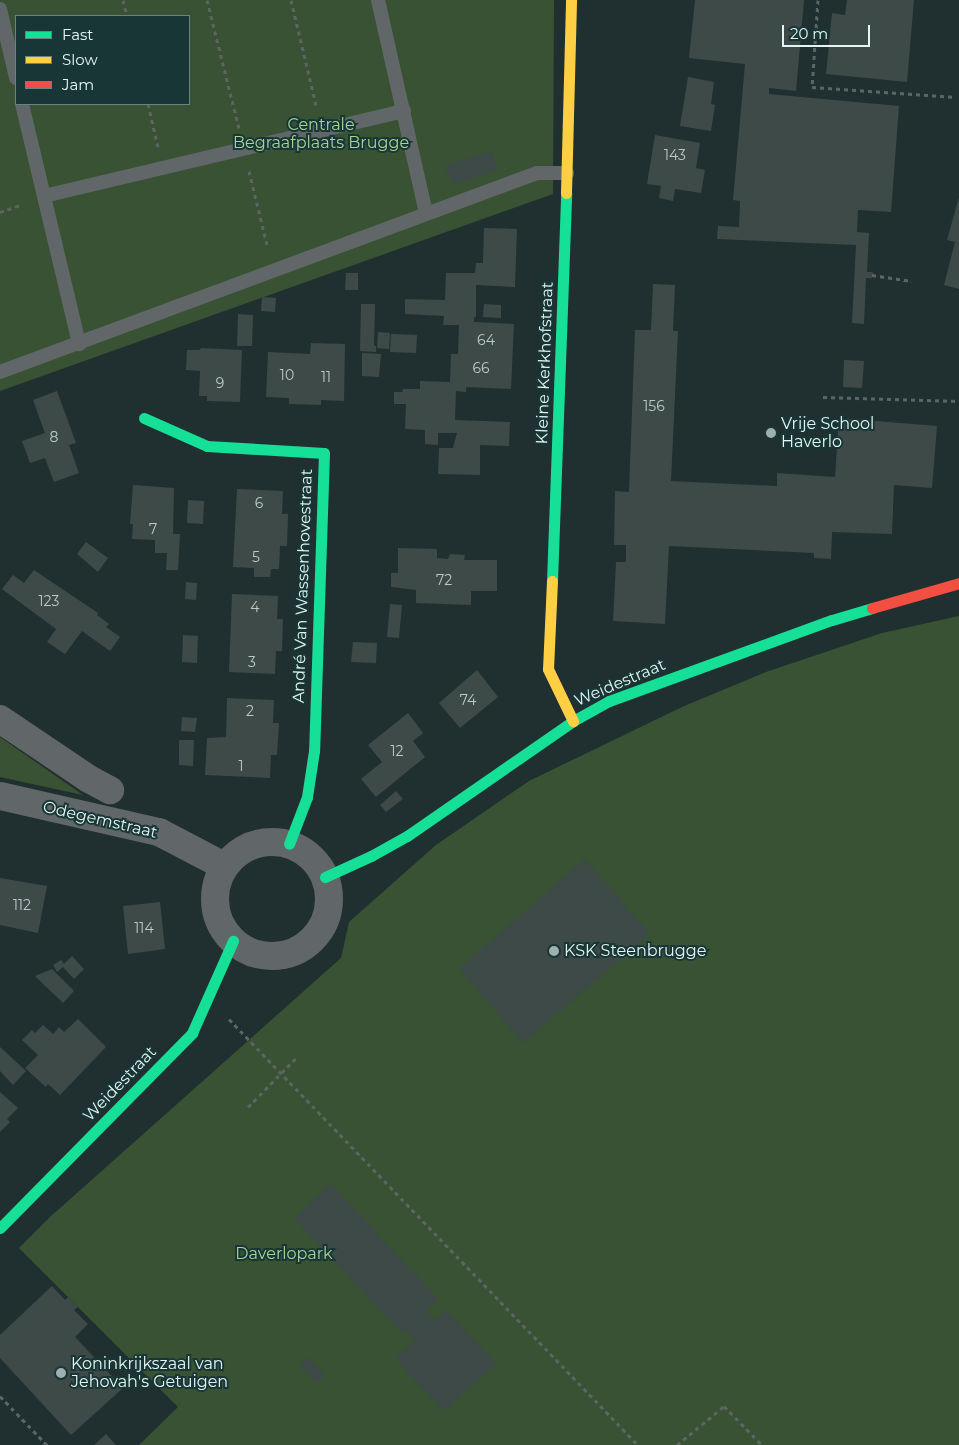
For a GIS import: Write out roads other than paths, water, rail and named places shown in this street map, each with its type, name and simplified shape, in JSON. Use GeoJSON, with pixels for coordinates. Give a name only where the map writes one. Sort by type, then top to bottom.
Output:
{"type":"FeatureCollection","features":[{"type":"Feature","properties":{"kind":"street","name":"Kleine Kerkhofstraat"},"geometry":{"type":"LineString","coordinates":[[571,0],[567,173],[548,669],[573,721]]}},
{"type":"Feature","properties":{"kind":"street","name":"André Van Wassenhovestraat"},"geometry":{"type":"LineString","coordinates":[[144,418],[207,446],[324,453],[314,751],[306,797],[289,844]]}},
{"type":"Feature","properties":{"kind":"street","name":"Weidestraat"},"geometry":{"type":"LineString","coordinates":[[325,877],[371,856],[407,836],[573,721],[609,701],[832,620],[959,583]]}},
{"type":"Feature","properties":{"kind":"street"},"geometry":{"type":"LineString","coordinates":[[0,719],[89,779],[110,790]]}},
{"type":"Feature","properties":{"kind":"street","name":"Odegemstraat"},"geometry":{"type":"LineString","coordinates":[[0,796],[159,832],[224,866]]}},
{"type":"Feature","properties":{"kind":"street"},"geometry":{"type":"LineString","coordinates":[[269,841],[289,844],[299,848],[314,860],[325,877],[330,903],[325,922],[320,932],[305,947],[287,955],[275,957],[255,955],[237,946],[222,930],[215,912],[216,884],[224,866],[241,850],[269,841]]}},
{"type":"Feature","properties":{"kind":"street","name":"Weidestraat"},"geometry":{"type":"LineString","coordinates":[[0,1228],[192,1033],[233,941]]}},
{"type":"Feature","properties":{"kind":"lane"},"geometry":{"type":"LineString","coordinates":[[378,0],[426,213]]}},
{"type":"Feature","properties":{"kind":"lane"},"geometry":{"type":"LineString","coordinates":[[0,9],[15,74]]}},
{"type":"Feature","properties":{"kind":"lane"},"geometry":{"type":"LineString","coordinates":[[22,105],[79,344]]}},
{"type":"Feature","properties":{"kind":"lane"},"geometry":{"type":"LineString","coordinates":[[44,196],[404,111]]}},
{"type":"Feature","properties":{"kind":"lane"},"geometry":{"type":"LineString","coordinates":[[0,372],[537,173],[567,173]]}},
{"type":"Feature","properties":{"kind":"place","name":"Vrije School Haverlo"},"geometry":{"type":"Point","coordinates":[771,433]}},
{"type":"Feature","properties":{"kind":"place","name":"KSK Steenbrugge"},"geometry":{"type":"Point","coordinates":[554,951]}},
{"type":"Feature","properties":{"kind":"place","name":"Koninkrijkszaal van Jehovah's Getuigen"},"geometry":{"type":"Point","coordinates":[61,1373]}},
{"type":"Feature","properties":{"kind":"park label","name":"Centrale Begraafplaats Brugge"},"geometry":{"type":"Point","coordinates":[321,134]}},
{"type":"Feature","properties":{"kind":"park label","name":"Daverlopark"},"geometry":{"type":"Point","coordinates":[284,1254]}}]}
